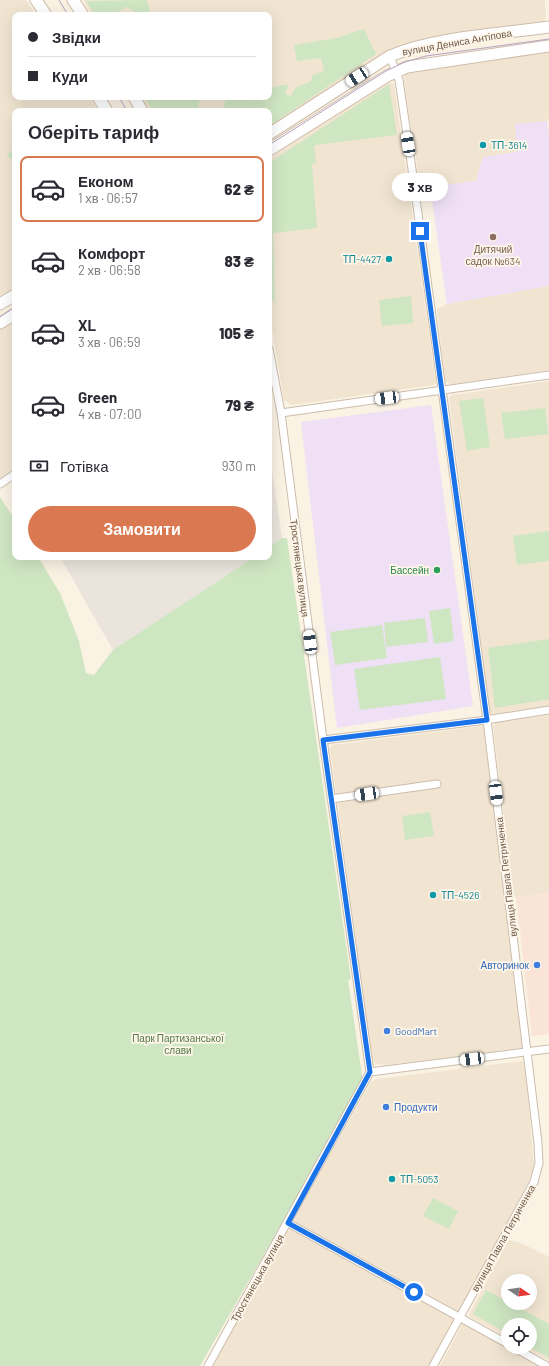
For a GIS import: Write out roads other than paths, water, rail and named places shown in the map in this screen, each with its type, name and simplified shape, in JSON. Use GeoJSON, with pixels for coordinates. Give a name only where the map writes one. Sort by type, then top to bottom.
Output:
{"type":"FeatureCollection","features":[{"type":"Feature","properties":{"kind":"street"},"geometry":{"type":"LineString","coordinates":[[36,0],[44,12]]}},
{"type":"Feature","properties":{"kind":"street"},"geometry":{"type":"LineString","coordinates":[[73,0],[81,12]]}},
{"type":"Feature","properties":{"kind":"street","name":"вулиця Дениса Антіпова"},"geometry":{"type":"LineString","coordinates":[[272,132],[390,56],[417,47],[549,27]]}},
{"type":"Feature","properties":{"kind":"street","name":"вулиця Дениса Антіпова"},"geometry":{"type":"LineString","coordinates":[[272,148],[396,72],[413,66],[549,46]]}},
{"type":"Feature","properties":{"kind":"street","name":"вулиця Павла Петриченка"},"geometry":{"type":"LineString","coordinates":[[390,56],[396,72],[411,162],[487,720],[528,1053],[539,1163],[534,1182],[433,1366]]}},
{"type":"Feature","properties":{"kind":"street"},"geometry":{"type":"LineString","coordinates":[[0,304],[12,297]]}},
{"type":"Feature","properties":{"kind":"street"},"geometry":{"type":"LineString","coordinates":[[0,323],[12,316]]}},
{"type":"Feature","properties":{"kind":"street","name":"Тростянецька вулиця"},"geometry":{"type":"LineString","coordinates":[[208,1366],[370,1072],[323,740],[281,413],[272,365]]}},
{"type":"Feature","properties":{"kind":"street"},"geometry":{"type":"LineString","coordinates":[[281,413],[549,375]]}},
{"type":"Feature","properties":{"kind":"street"},"geometry":{"type":"LineString","coordinates":[[0,483],[12,476]]}},
{"type":"Feature","properties":{"kind":"street"},"geometry":{"type":"LineString","coordinates":[[323,740],[487,720],[549,710]]}},
{"type":"Feature","properties":{"kind":"street"},"geometry":{"type":"LineString","coordinates":[[332,799],[437,784]]}},
{"type":"Feature","properties":{"kind":"street"},"geometry":{"type":"LineString","coordinates":[[370,1072],[528,1053],[549,1049]]}},
{"type":"Feature","properties":{"kind":"street"},"geometry":{"type":"LineString","coordinates":[[288,1223],[501,1340]]}},
{"type":"Feature","properties":{"kind":"street"},"geometry":{"type":"LineString","coordinates":[[526,1354],[547,1366]]}},
{"type":"Feature","properties":{"kind":"tram line"},"geometry":{"type":"LineString","coordinates":[[59,0],[66,12]]}},
{"type":"Feature","properties":{"kind":"tram line"},"geometry":{"type":"LineString","coordinates":[[272,143],[386,71],[405,62],[426,56],[549,39]]}},
{"type":"Feature","properties":{"kind":"tram line"},"geometry":{"type":"LineString","coordinates":[[121,100],[125,108]]}},
{"type":"Feature","properties":{"kind":"tram line"},"geometry":{"type":"LineString","coordinates":[[0,317],[12,309]]}},
{"type":"Feature","properties":{"kind":"place","name":"ТП-3614"},"geometry":{"type":"Point","coordinates":[483,145]}},
{"type":"Feature","properties":{"kind":"place","name":"Дитячий садок №634"},"geometry":{"type":"Point","coordinates":[493,237]}},
{"type":"Feature","properties":{"kind":"place","name":"ТП-4427"},"geometry":{"type":"Point","coordinates":[389,259]}},
{"type":"Feature","properties":{"kind":"place","name":"Бассейн"},"geometry":{"type":"Point","coordinates":[437,570]}},
{"type":"Feature","properties":{"kind":"place","name":"ТП-4526"},"geometry":{"type":"Point","coordinates":[433,895]}},
{"type":"Feature","properties":{"kind":"place","name":"Авторинок"},"geometry":{"type":"Point","coordinates":[537,965]}},
{"type":"Feature","properties":{"kind":"place","name":"GoodMart"},"geometry":{"type":"Point","coordinates":[387,1031]}},
{"type":"Feature","properties":{"kind":"place","name":"Продукти"},"geometry":{"type":"Point","coordinates":[386,1107]}},
{"type":"Feature","properties":{"kind":"place","name":"ТП-5053"},"geometry":{"type":"Point","coordinates":[392,1179]}},
{"type":"Feature","properties":{"kind":"park label","name":"Парк Партизанської слави"},"geometry":{"type":"Point","coordinates":[178,1044]}}]}
